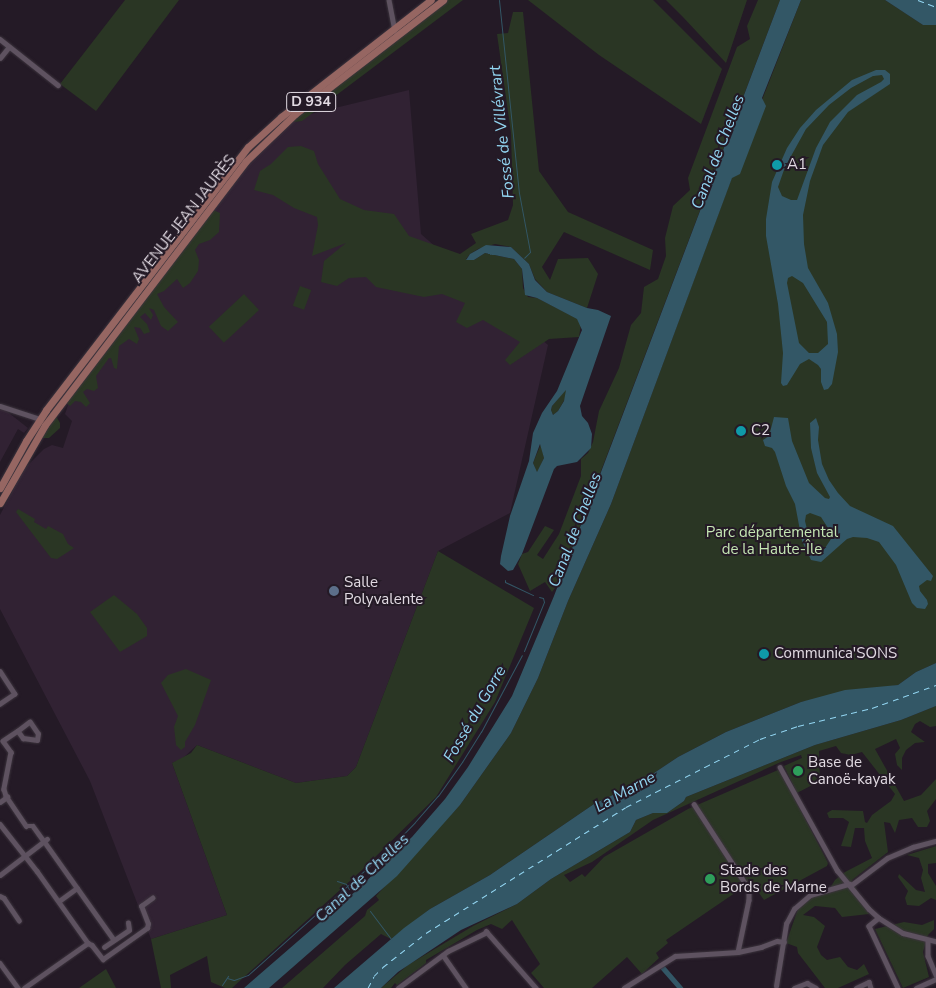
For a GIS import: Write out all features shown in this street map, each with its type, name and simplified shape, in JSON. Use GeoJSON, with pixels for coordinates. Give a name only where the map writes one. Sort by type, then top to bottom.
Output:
{"type":"FeatureCollection","features":[{"type":"Feature","properties":{"kind":"main road","name":"AVENUE JEAN JAURÈS"},"geometry":{"type":"LineString","coordinates":[[0,488],[40,419],[248,147],[281,117],[431,0]]}},
{"type":"Feature","properties":{"kind":"main road","name":"AVENUE JEAN JAURÈS"},"geometry":{"type":"LineString","coordinates":[[0,503],[45,425],[246,161],[295,114],[443,0]]}},
{"type":"Feature","properties":{"kind":"street"},"geometry":{"type":"LineString","coordinates":[[353,70],[394,33],[396,28],[389,0]]}},
{"type":"Feature","properties":{"kind":"street"},"geometry":{"type":"LineString","coordinates":[[0,39],[58,86]]}},
{"type":"Feature","properties":{"kind":"street"},"geometry":{"type":"LineString","coordinates":[[0,58],[9,47]]}},
{"type":"Feature","properties":{"kind":"street"},"geometry":{"type":"LineString","coordinates":[[0,406],[40,419]]}},
{"type":"Feature","properties":{"kind":"street"},"geometry":{"type":"LineString","coordinates":[[0,671],[15,694],[0,704]]}},
{"type":"Feature","properties":{"kind":"street"},"geometry":{"type":"LineString","coordinates":[[18,731],[23,738],[37,740],[38,734],[30,722],[3,741],[3,746],[11,752],[4,790],[7,797],[26,826],[33,826],[45,840],[114,940]]}},
{"type":"Feature","properties":{"kind":"street"},"geometry":{"type":"LineString","coordinates":[[780,767],[837,870],[878,918],[903,933],[936,941]]}},
{"type":"Feature","properties":{"kind":"street"},"geometry":{"type":"LineString","coordinates":[[0,802],[7,797]]}},
{"type":"Feature","properties":{"kind":"street"},"geometry":{"type":"LineString","coordinates":[[694,804],[749,889],[749,900],[738,952]]}},
{"type":"Feature","properties":{"kind":"street"},"geometry":{"type":"LineString","coordinates":[[0,824],[59,901],[88,943],[92,945],[103,959],[145,930],[148,924],[141,906],[152,898]]}},
{"type":"Feature","properties":{"kind":"street"},"geometry":{"type":"LineString","coordinates":[[0,835],[5,831]]}},
{"type":"Feature","properties":{"kind":"street"},"geometry":{"type":"LineString","coordinates":[[0,875],[45,840]]}},
{"type":"Feature","properties":{"kind":"street"},"geometry":{"type":"LineString","coordinates":[[777,987],[789,917],[804,899],[820,890],[849,885],[887,858],[913,847],[936,841]]}},
{"type":"Feature","properties":{"kind":"street"},"geometry":{"type":"LineString","coordinates":[[59,901],[77,888]]}},
{"type":"Feature","properties":{"kind":"street"},"geometry":{"type":"LineString","coordinates":[[0,896],[14,916]]}},
{"type":"Feature","properties":{"kind":"street"},"geometry":{"type":"LineString","coordinates":[[0,896],[4,898],[19,920]]}},
{"type":"Feature","properties":{"kind":"street"},"geometry":{"type":"LineString","coordinates":[[878,918],[869,926],[898,988]]}},
{"type":"Feature","properties":{"kind":"street"},"geometry":{"type":"LineString","coordinates":[[104,947],[129,930],[128,923]]}},
{"type":"Feature","properties":{"kind":"street"},"geometry":{"type":"LineString","coordinates":[[399,988],[443,955],[486,931],[536,988]]}},
{"type":"Feature","properties":{"kind":"street"},"geometry":{"type":"LineString","coordinates":[[916,988],[936,977],[928,956],[928,940]]}},
{"type":"Feature","properties":{"kind":"street"},"geometry":{"type":"LineString","coordinates":[[624,988],[675,956],[738,952],[762,948],[777,941],[784,942]]}},
{"type":"Feature","properties":{"kind":"street"},"geometry":{"type":"LineString","coordinates":[[24,988],[88,943]]}},
{"type":"Feature","properties":{"kind":"street"},"geometry":{"type":"LineString","coordinates":[[443,955],[466,988]]}},
{"type":"Feature","properties":{"kind":"street"},"geometry":{"type":"LineString","coordinates":[[0,963],[18,988]]}},
{"type":"Feature","properties":{"kind":"street"},"geometry":{"type":"LineString","coordinates":[[856,988],[868,982],[872,988]]}},
{"type":"Feature","properties":{"kind":"street"},"geometry":{"type":"LineString","coordinates":[[794,988],[807,983],[816,988]]}},
{"type":"Feature","properties":{"kind":"shaded area"},"geometry":{"type":"Polygon","coordinates":[[[409,90],[421,234],[548,345],[510,513],[438,551],[356,767],[347,776],[296,783],[197,745],[182,759],[172,763],[227,915],[151,939],[90,781],[0,609],[0,515],[24,469],[44,449],[52,445],[63,448],[72,421],[65,414],[68,405],[66,402],[213,210],[242,168],[294,118],[409,90]]]}},
{"type":"Feature","properties":{"kind":"shaded area"},"geometry":{"type":"Polygon","coordinates":[[[0,406],[28,428],[24,433],[18,429],[0,462],[0,406]]]}},
{"type":"Feature","properties":{"kind":"green space"},"geometry":{"type":"Polygon","coordinates":[[[125,0],[179,0],[96,111],[60,84],[125,0]]]}},
{"type":"Feature","properties":{"kind":"green space"},"geometry":{"type":"Polygon","coordinates":[[[446,0],[463,0],[302,121],[294,122],[294,118],[446,0]]]}},
{"type":"Feature","properties":{"kind":"green space"},"geometry":{"type":"Polygon","coordinates":[[[528,0],[653,0],[722,69],[701,124],[599,55],[528,0]]]}},
{"type":"Feature","properties":{"kind":"green space"},"geometry":{"type":"Polygon","coordinates":[[[666,0],[747,0],[726,63],[682,16],[666,0]]]}},
{"type":"Feature","properties":{"kind":"green space"},"geometry":{"type":"Polygon","coordinates":[[[758,0],[780,0],[558,584],[552,592],[545,582],[530,591],[518,564],[522,554],[528,552],[545,526],[554,530],[537,555],[543,559],[559,534],[581,476],[581,459],[588,453],[593,442],[599,411],[619,368],[631,325],[641,313],[644,287],[658,279],[666,256],[665,238],[673,206],[690,190],[688,178],[737,47],[750,39],[747,26],[758,0]]]}},
{"type":"Feature","properties":{"kind":"green space","name":"Parc départemental de la Haute-Île"},"geometry":{"type":"Polygon","coordinates":[[[801,0],[885,0],[923,25],[936,25],[936,663],[916,672],[898,685],[801,702],[726,732],[678,757],[642,781],[594,804],[490,875],[430,909],[391,939],[381,934],[345,965],[323,988],[282,988],[365,916],[367,910],[379,900],[376,896],[460,805],[511,733],[538,678],[568,601],[611,504],[732,177],[801,0]]]}},
{"type":"Feature","properties":{"kind":"green space"},"geometry":{"type":"Polygon","coordinates":[[[513,12],[523,12],[539,171],[568,212],[653,250],[650,270],[564,232],[542,267],[550,280],[558,259],[588,258],[598,274],[587,308],[547,292],[535,279],[529,264],[511,247],[495,244],[478,249],[470,254],[466,259],[474,260],[485,253],[514,259],[522,269],[523,288],[528,297],[537,298],[578,319],[581,324],[579,337],[549,339],[510,365],[505,360],[520,342],[483,320],[467,328],[456,322],[465,303],[442,294],[424,297],[376,287],[366,277],[349,278],[337,286],[321,282],[324,261],[346,243],[312,256],[318,225],[317,217],[294,208],[273,195],[254,190],[260,171],[271,164],[288,147],[301,146],[314,151],[318,164],[340,199],[364,210],[394,214],[409,236],[460,254],[476,243],[471,234],[508,220],[513,205],[511,133],[497,34],[508,33],[513,12]]]}},
{"type":"Feature","properties":{"kind":"green space"},"geometry":{"type":"Polygon","coordinates":[[[213,210],[220,213],[219,232],[210,240],[199,244],[195,250],[199,260],[198,271],[190,283],[183,288],[177,279],[164,291],[157,294],[164,307],[178,322],[168,331],[161,326],[154,310],[149,308],[153,315],[151,320],[145,313],[140,317],[147,324],[150,332],[144,334],[140,328],[134,327],[139,339],[137,344],[129,339],[119,346],[117,369],[114,368],[111,358],[109,358],[96,376],[98,388],[94,391],[87,389],[83,392],[90,403],[86,407],[81,402],[75,401],[70,406],[66,402],[213,210]]]}},
{"type":"Feature","properties":{"kind":"green space"},"geometry":{"type":"Polygon","coordinates":[[[300,286],[311,290],[304,310],[293,306],[300,286]]]}},
{"type":"Feature","properties":{"kind":"green space"},"geometry":{"type":"Polygon","coordinates":[[[244,294],[259,310],[224,343],[209,327],[244,294]]]}},
{"type":"Feature","properties":{"kind":"green space"},"geometry":{"type":"Polygon","coordinates":[[[566,389],[566,397],[558,411],[553,415],[552,406],[566,389]]]}},
{"type":"Feature","properties":{"kind":"green space"},"geometry":{"type":"Polygon","coordinates":[[[56,416],[60,423],[60,428],[49,438],[41,438],[56,416]]]}},
{"type":"Feature","properties":{"kind":"green space"},"geometry":{"type":"Polygon","coordinates":[[[541,444],[544,458],[537,473],[533,463],[541,444]]]}},
{"type":"Feature","properties":{"kind":"green space"},"geometry":{"type":"Polygon","coordinates":[[[18,509],[35,519],[34,522],[46,529],[48,526],[63,534],[68,544],[74,548],[57,559],[51,558],[16,512],[18,509]]]}},
{"type":"Feature","properties":{"kind":"green space"},"geometry":{"type":"Polygon","coordinates":[[[438,551],[534,608],[495,702],[436,797],[362,870],[232,988],[225,988],[211,982],[207,956],[170,975],[171,988],[161,988],[151,939],[227,915],[172,763],[191,753],[197,745],[296,783],[347,776],[356,767],[438,551]]]}},
{"type":"Feature","properties":{"kind":"green space"},"geometry":{"type":"Polygon","coordinates":[[[114,595],[137,614],[147,628],[147,636],[120,652],[90,612],[114,595]]]}},
{"type":"Feature","properties":{"kind":"green space"},"geometry":{"type":"Polygon","coordinates":[[[186,669],[211,680],[195,725],[185,742],[185,747],[181,750],[176,745],[174,727],[178,716],[161,683],[168,675],[186,669]]]}},
{"type":"Feature","properties":{"kind":"green space","name":"Stade des Bords de Marne"},"geometry":{"type":"Polygon","coordinates":[[[936,706],[936,726],[930,727],[920,721],[915,724],[911,732],[925,742],[915,743],[906,750],[902,758],[902,770],[897,765],[895,754],[900,748],[896,739],[875,749],[904,801],[921,795],[936,779],[936,799],[927,811],[930,821],[927,827],[918,827],[912,818],[899,820],[895,833],[890,823],[884,822],[888,852],[852,880],[869,914],[842,917],[835,908],[815,906],[803,915],[814,917],[825,926],[817,947],[821,955],[827,960],[840,957],[848,967],[857,970],[864,964],[869,974],[838,988],[825,988],[798,953],[797,947],[786,943],[798,909],[812,897],[828,891],[835,880],[845,872],[872,858],[865,841],[864,828],[855,828],[851,847],[841,846],[849,822],[843,818],[829,818],[827,813],[832,810],[863,811],[865,822],[867,823],[872,815],[891,801],[895,794],[862,752],[851,755],[841,753],[836,746],[819,751],[820,781],[797,793],[784,766],[802,758],[801,755],[781,762],[653,820],[592,862],[564,875],[570,882],[582,874],[585,877],[604,857],[688,809],[778,770],[781,772],[828,863],[827,866],[764,900],[751,882],[666,940],[668,943],[656,953],[659,958],[642,974],[627,957],[592,988],[544,988],[531,973],[540,964],[512,920],[502,929],[491,924],[477,930],[426,960],[426,963],[397,985],[395,983],[391,988],[381,988],[408,965],[473,926],[517,904],[551,879],[630,832],[636,820],[653,813],[667,813],[684,801],[686,797],[815,745],[901,720],[936,706]]]}},
{"type":"Feature","properties":{"kind":"green space"},"geometry":{"type":"Polygon","coordinates":[[[936,846],[936,863],[928,864],[928,873],[936,886],[936,900],[931,898],[919,906],[907,905],[905,898],[908,891],[898,877],[899,874],[916,890],[925,892],[921,878],[923,870],[919,858],[907,855],[936,846]]]}},
{"type":"Feature","properties":{"kind":"green space"},"geometry":{"type":"Polygon","coordinates":[[[934,920],[934,929],[928,935],[923,952],[929,977],[903,988],[875,929],[904,922],[922,925],[934,920]]]}},
{"type":"Feature","properties":{"kind":"green space"},"geometry":{"type":"Polygon","coordinates":[[[106,969],[116,988],[79,988],[106,969]]]}},
{"type":"Feature","properties":{"kind":"water"},"geometry":{"type":"Polygon","coordinates":[[[780,0],[801,0],[762,98],[766,106],[740,174],[732,178],[611,504],[568,601],[538,678],[511,733],[460,805],[397,876],[269,988],[244,988],[357,890],[412,837],[445,799],[468,767],[512,696],[554,596],[780,0]]]}},
{"type":"Feature","properties":{"kind":"water"},"geometry":{"type":"Polygon","coordinates":[[[885,0],[936,0],[936,25],[923,25],[885,0]]]}},
{"type":"Feature","properties":{"kind":"water"},"geometry":{"type":"Polygon","coordinates":[[[876,70],[885,70],[890,74],[890,84],[848,112],[823,145],[810,181],[803,215],[804,244],[808,268],[828,303],[837,334],[838,352],[832,384],[828,389],[824,390],[821,382],[821,369],[809,359],[800,364],[787,385],[783,386],[781,383],[783,353],[778,304],[766,236],[766,219],[772,182],[787,148],[800,128],[816,110],[852,80],[876,70]],[[882,75],[873,76],[851,88],[829,105],[806,129],[785,167],[778,187],[782,196],[791,200],[797,200],[816,148],[830,122],[857,95],[881,82],[884,79],[882,75]],[[792,276],[788,278],[787,283],[799,343],[809,353],[818,353],[828,344],[827,322],[803,283],[792,276]]]}},
{"type":"Feature","properties":{"kind":"water"},"geometry":{"type":"Polygon","coordinates":[[[486,245],[511,247],[529,264],[535,280],[547,292],[611,316],[580,406],[582,416],[588,423],[592,434],[591,448],[577,462],[557,466],[554,469],[522,554],[513,570],[508,571],[500,564],[501,556],[510,516],[529,461],[533,433],[542,413],[557,391],[582,330],[577,319],[537,298],[525,295],[522,269],[514,259],[485,253],[474,260],[466,260],[470,254],[486,245]],[[566,390],[552,406],[553,415],[564,401],[566,390]],[[540,444],[533,463],[537,472],[544,458],[540,444]]]}},
{"type":"Feature","properties":{"kind":"water"},"geometry":{"type":"Polygon","coordinates":[[[774,417],[788,418],[792,441],[809,483],[825,498],[829,499],[830,497],[817,473],[811,448],[810,423],[816,418],[819,427],[818,440],[822,464],[829,480],[838,493],[850,506],[893,526],[933,576],[931,581],[927,580],[919,586],[920,591],[927,600],[928,604],[925,609],[917,608],[912,603],[896,565],[879,542],[867,538],[853,537],[847,539],[821,562],[811,560],[802,541],[795,504],[786,486],[775,452],[772,448],[765,446],[763,440],[769,436],[774,417]],[[810,513],[806,515],[805,521],[814,552],[821,554],[833,536],[821,517],[810,513]]]}},
{"type":"Feature","properties":{"kind":"water","name":"La Marne"},"geometry":{"type":"Polygon","coordinates":[[[936,663],[936,706],[901,720],[815,745],[686,797],[684,801],[667,813],[653,813],[636,820],[630,832],[551,879],[517,904],[461,930],[398,972],[381,988],[334,988],[404,928],[430,909],[490,875],[594,804],[642,781],[678,757],[726,732],[801,702],[845,690],[898,685],[916,672],[936,663]]]}},
{"type":"Feature","properties":{"kind":"waterway","name":"Fossé de Villévrart"},"geometry":{"type":"LineString","coordinates":[[499,0],[519,193],[530,252],[524,258]]}},
{"type":"Feature","properties":{"kind":"waterway","name":"Fossé du Gorre"},"geometry":{"type":"LineString","coordinates":[[505,580],[505,582],[533,595]]}},
{"type":"Feature","properties":{"kind":"waterway","name":"Fossé du Gorre"},"geometry":{"type":"LineString","coordinates":[[524,651],[544,602],[543,598],[539,597]]}},
{"type":"Feature","properties":{"kind":"waterway","name":"Fossé du Gorre"},"geometry":{"type":"LineString","coordinates":[[227,978],[234,980],[248,975],[394,844],[415,822],[438,796],[462,762],[481,732],[522,655]]}},
{"type":"Feature","properties":{"kind":"waterway","name":"Fossé du Gorre"},"geometry":{"type":"LineString","coordinates":[[337,881],[346,884],[349,889]]}},
{"type":"Feature","properties":{"kind":"waterway"},"geometry":{"type":"LineString","coordinates":[[370,911],[392,940]]}},
{"type":"Feature","properties":{"kind":"waterway"},"geometry":{"type":"LineString","coordinates":[[662,967],[680,988]]}},
{"type":"Feature","properties":{"kind":"waterway","name":"Fossé du Gorre"},"geometry":{"type":"LineString","coordinates":[[222,985],[228,976]]}},
{"type":"Feature","properties":{"kind":"ferry route"},"geometry":{"type":"LineString","coordinates":[[918,0],[936,7]]}},
{"type":"Feature","properties":{"kind":"ferry route"},"geometry":{"type":"LineString","coordinates":[[368,988],[374,976],[383,967],[426,933],[626,807],[760,739],[798,726],[872,708],[936,685]]}},
{"type":"Feature","properties":{"kind":"place","name":"A1"},"geometry":{"type":"Point","coordinates":[777,165]}},
{"type":"Feature","properties":{"kind":"place","name":"C2"},"geometry":{"type":"Point","coordinates":[741,431]}},
{"type":"Feature","properties":{"kind":"place","name":"Salle Polyvalente"},"geometry":{"type":"Point","coordinates":[334,591]}},
{"type":"Feature","properties":{"kind":"place","name":"Communica'SONS"},"geometry":{"type":"Point","coordinates":[764,654]}},
{"type":"Feature","properties":{"kind":"place","name":"Base de Canoë-kayak"},"geometry":{"type":"Point","coordinates":[798,771]}},
{"type":"Feature","properties":{"kind":"place","name":"Stade des Bords de Marne"},"geometry":{"type":"Point","coordinates":[710,879]}},
{"type":"Feature","properties":{"kind":"water label","name":"Canal de Chelles"},"geometry":{"type":"Point","coordinates":[718,152]}},
{"type":"Feature","properties":{"kind":"water label","name":"Canal de Chelles"},"geometry":{"type":"Point","coordinates":[575,530]}},
{"type":"Feature","properties":{"kind":"water label","name":"Canal de Chelles"},"geometry":{"type":"Point","coordinates":[362,878]}}]}
